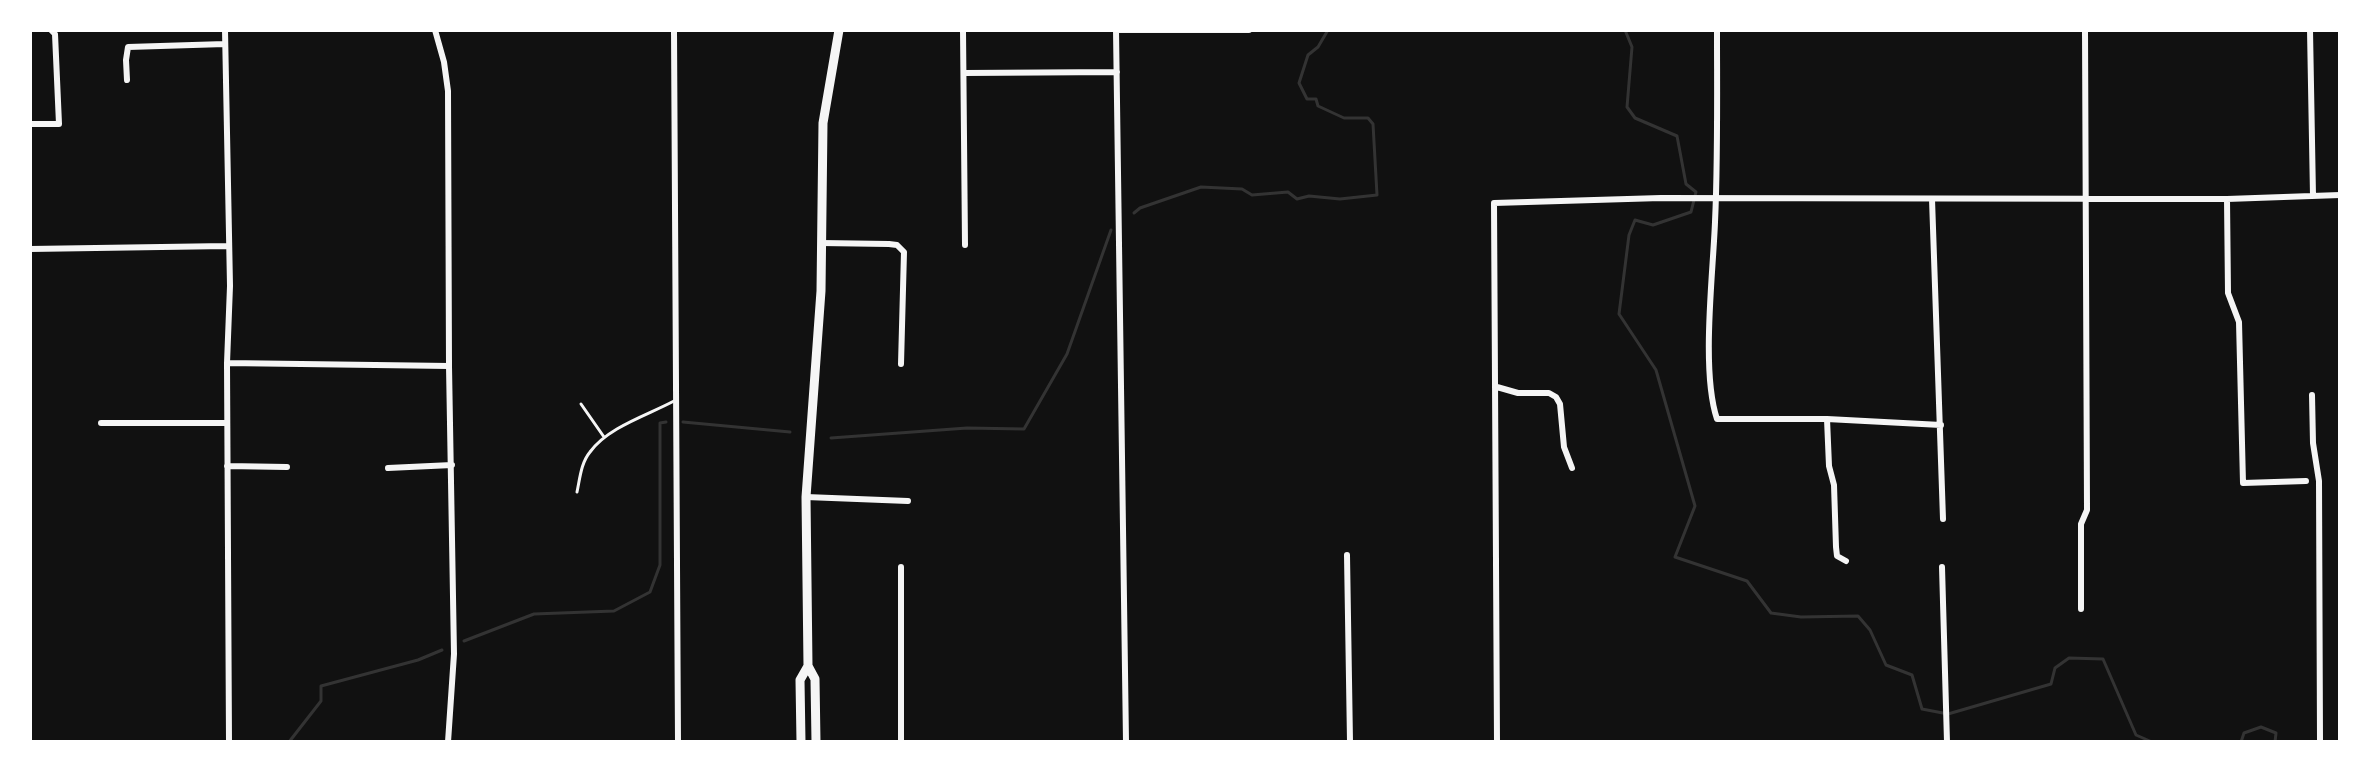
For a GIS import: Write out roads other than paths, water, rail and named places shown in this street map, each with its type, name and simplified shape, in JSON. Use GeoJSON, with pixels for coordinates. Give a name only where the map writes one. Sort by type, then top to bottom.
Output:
{"type":"FeatureCollection","features":[{"type":"Feature","properties":{"kind":"main road"},"geometry":{"type":"LineString","coordinates":[[816,742],[815,679],[808,666],[806,497],[821,291],[823,123],[839,30]]}},
{"type":"Feature","properties":{"kind":"main road"},"geometry":{"type":"LineString","coordinates":[[801,742],[800,680],[808,666]]}},
{"type":"Feature","properties":{"kind":"street"},"geometry":{"type":"LineString","coordinates":[[30,124],[59,124],[55,34],[51,30]]}},
{"type":"Feature","properties":{"kind":"street"},"geometry":{"type":"LineString","coordinates":[[225,30],[227,246],[230,286],[227,363],[229,742]]}},
{"type":"Feature","properties":{"kind":"street"},"geometry":{"type":"LineString","coordinates":[[435,30],[444,62],[448,91],[449,366],[454,654],[448,742]]}},
{"type":"Feature","properties":{"kind":"street"},"geometry":{"type":"LineString","coordinates":[[674,30],[678,742]]}},
{"type":"Feature","properties":{"kind":"street"},"geometry":{"type":"LineString","coordinates":[[963,30],[965,245]]}},
{"type":"Feature","properties":{"kind":"street"},"geometry":{"type":"LineString","coordinates":[[1126,742],[1116,30],[1249,30]]}},
{"type":"Feature","properties":{"kind":"street"},"geometry":{"type":"LineString","coordinates":[[1717,30],[1717,198],[1709,355],[1712,400],[1717,418],[1827,419],[1941,425]]}},
{"type":"Feature","properties":{"kind":"street"},"geometry":{"type":"LineString","coordinates":[[2081,609],[2080,524],[2087,510],[2085,30]]}},
{"type":"Feature","properties":{"kind":"street"},"geometry":{"type":"LineString","coordinates":[[2310,30],[2313,196]]}},
{"type":"Feature","properties":{"kind":"street"},"geometry":{"type":"LineString","coordinates":[[127,80],[128,46],[225,44]]}},
{"type":"Feature","properties":{"kind":"street"},"geometry":{"type":"LineString","coordinates":[[964,73],[1117,72]]}},
{"type":"Feature","properties":{"kind":"street"},"geometry":{"type":"LineString","coordinates":[[1497,742],[1497,387],[1494,202],[1680,198],[2227,199],[2340,195]]}},
{"type":"Feature","properties":{"kind":"street"},"geometry":{"type":"LineString","coordinates":[[1932,199],[1943,519]]}},
{"type":"Feature","properties":{"kind":"street"},"geometry":{"type":"LineString","coordinates":[[2227,199],[2228,293],[2239,322],[2243,483],[2306,482]]}},
{"type":"Feature","properties":{"kind":"street"},"geometry":{"type":"LineString","coordinates":[[821,243],[889,244],[897,245],[904,252],[901,364]]}},
{"type":"Feature","properties":{"kind":"street"},"geometry":{"type":"LineString","coordinates":[[30,249],[227,246]]}},
{"type":"Feature","properties":{"kind":"street"},"geometry":{"type":"LineString","coordinates":[[227,363],[449,366]]}},
{"type":"Feature","properties":{"kind":"street"},"geometry":{"type":"LineString","coordinates":[[1497,387],[1518,393],[1549,393],[1556,397],[1560,404],[1564,447],[1572,468]]}},
{"type":"Feature","properties":{"kind":"street"},"geometry":{"type":"LineString","coordinates":[[2312,395],[2313,442],[2319,481],[2320,742]]}},
{"type":"Feature","properties":{"kind":"street"},"geometry":{"type":"LineString","coordinates":[[1827,419],[1829,466],[1834,485],[1837,556],[1846,561]]}},
{"type":"Feature","properties":{"kind":"street"},"geometry":{"type":"LineString","coordinates":[[101,423],[227,423]]}},
{"type":"Feature","properties":{"kind":"street"},"geometry":{"type":"LineString","coordinates":[[388,468],[452,465]]}},
{"type":"Feature","properties":{"kind":"street"},"geometry":{"type":"LineString","coordinates":[[227,466],[287,467]]}},
{"type":"Feature","properties":{"kind":"street"},"geometry":{"type":"LineString","coordinates":[[806,497],[908,501]]}},
{"type":"Feature","properties":{"kind":"street"},"geometry":{"type":"LineString","coordinates":[[1347,555],[1350,742]]}},
{"type":"Feature","properties":{"kind":"street"},"geometry":{"type":"LineString","coordinates":[[901,567],[901,742]]}},
{"type":"Feature","properties":{"kind":"street"},"geometry":{"type":"LineString","coordinates":[[1942,567],[1947,742]]}},
{"type":"Feature","properties":{"kind":"lane"},"geometry":{"type":"LineString","coordinates":[[577,492],[582,468],[589,452],[604,437],[675,400]]}},
{"type":"Feature","properties":{"kind":"lane"},"geometry":{"type":"LineString","coordinates":[[581,404],[604,437]]}},
{"type":"Feature","properties":{"kind":"waterway"},"geometry":{"type":"LineString","coordinates":[[1134,213],[1140,208],[1201,187],[1242,189],[1252,195],[1288,192],[1297,199],[1309,196],[1340,199],[1377,195],[1373,124],[1368,118],[1344,118],[1318,106],[1316,99],[1307,99],[1299,83],[1308,55],[1318,47],[1328,30]]}},
{"type":"Feature","properties":{"kind":"waterway"},"geometry":{"type":"LineString","coordinates":[[1625,30],[1632,47],[1627,107],[1635,118],[1677,136],[1686,184],[1696,192],[1691,212],[1653,225],[1635,220],[1629,235],[1619,314],[1656,370],[1695,506],[1675,557],[1747,581],[1771,613],[1801,617],[1858,616],[1870,630],[1886,665],[1912,675],[1922,709],[1948,714],[2051,684],[2055,668],[2069,658],[2103,659],[2136,735],[2152,742]]}},
{"type":"Feature","properties":{"kind":"waterway"},"geometry":{"type":"LineString","coordinates":[[831,438],[967,428],[1024,429],[1067,354],[1111,230]]}},
{"type":"Feature","properties":{"kind":"waterway"},"geometry":{"type":"LineString","coordinates":[[464,641],[534,614],[614,611],[650,592],[660,565],[660,423],[666,422]]}},
{"type":"Feature","properties":{"kind":"waterway"},"geometry":{"type":"LineString","coordinates":[[683,422],[790,432]]}},
{"type":"Feature","properties":{"kind":"waterway"},"geometry":{"type":"LineString","coordinates":[[289,742],[321,701],[321,686],[418,660],[442,650]]}},
{"type":"Feature","properties":{"kind":"waterway"},"geometry":{"type":"LineString","coordinates":[[2241,742],[2244,733],[2261,727],[2276,733],[2275,742]]}}]}
